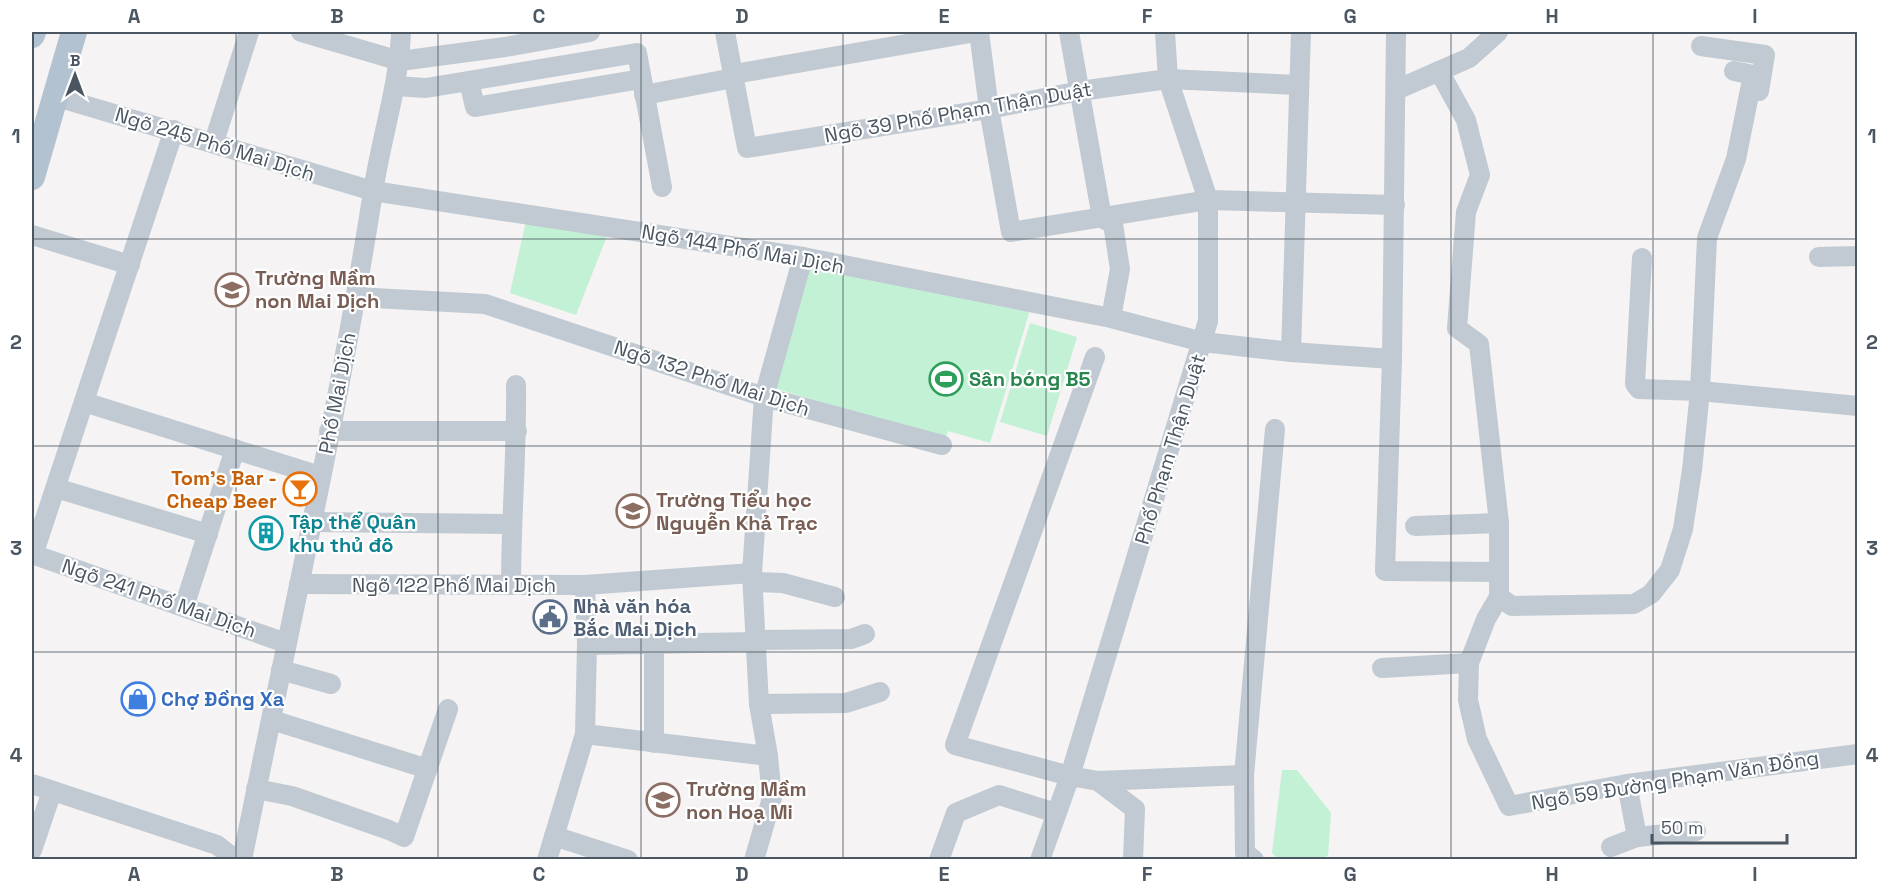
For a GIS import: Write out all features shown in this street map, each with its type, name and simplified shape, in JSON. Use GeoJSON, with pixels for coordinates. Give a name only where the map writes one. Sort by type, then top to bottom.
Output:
{"type":"FeatureCollection","features":[{"type":"Feature","properties":{"kind":"main road"},"geometry":{"type":"LineString","coordinates":[[32,177],[74,32]]}},
{"type":"Feature","properties":{"kind":"street"},"geometry":{"type":"LineString","coordinates":[[214,142],[249,32]]}},
{"type":"Feature","properties":{"kind":"street"},"geometry":{"type":"LineString","coordinates":[[301,32],[400,61],[505,39],[590,32]]}},
{"type":"Feature","properties":{"kind":"street","name":"Phố Mai Dịch"},"geometry":{"type":"LineString","coordinates":[[242,860],[356,297],[373,191],[400,61],[401,32]]}},
{"type":"Feature","properties":{"kind":"street"},"geometry":{"type":"LineString","coordinates":[[725,32],[729,77]]}},
{"type":"Feature","properties":{"kind":"street"},"geometry":{"type":"LineString","coordinates":[[469,81],[475,107],[729,77],[978,32],[1011,232],[1208,200],[1395,205]]}},
{"type":"Feature","properties":{"kind":"street"},"geometry":{"type":"LineString","coordinates":[[1069,32],[1102,218]]}},
{"type":"Feature","properties":{"kind":"street","name":"Phố Phạm Thận Duật"},"geometry":{"type":"LineString","coordinates":[[1040,860],[1070,776],[1208,321],[1208,200],[1168,79],[1165,32]]}},
{"type":"Feature","properties":{"kind":"street"},"geometry":{"type":"LineString","coordinates":[[1291,352],[1300,32]]}},
{"type":"Feature","properties":{"kind":"street"},"geometry":{"type":"LineString","coordinates":[[1396,32],[1392,359],[1385,571],[1498,572]]}},
{"type":"Feature","properties":{"kind":"street"},"geometry":{"type":"LineString","coordinates":[[1396,90],[1470,58],[1498,32]]}},
{"type":"Feature","properties":{"kind":"street"},"geometry":{"type":"LineString","coordinates":[[1701,46],[1765,55],[1753,118],[1743,122]]}},
{"type":"Feature","properties":{"kind":"street"},"geometry":{"type":"LineString","coordinates":[[394,86],[426,88],[637,53],[662,187]]}},
{"type":"Feature","properties":{"kind":"street"},"geometry":{"type":"LineString","coordinates":[[1439,71],[1466,120],[1480,175],[1466,212],[1457,328],[1479,344],[1498,523],[1499,597],[1512,606],[1634,604],[1651,594],[1670,570],[1683,529],[1692,470],[1700,392],[1707,238],[1736,159],[1753,75],[1734,71]]}},
{"type":"Feature","properties":{"kind":"street","name":"Ngõ 39 Phố Phạm Thận Duật"},"geometry":{"type":"LineString","coordinates":[[729,77],[747,148],[989,109],[1080,91],[1168,79],[1298,86]]}},
{"type":"Feature","properties":{"kind":"street","name":"Ngõ 245 Phố Mai Dịch"},"geometry":{"type":"LineString","coordinates":[[57,97],[373,191]]}},
{"type":"Feature","properties":{"kind":"street"},"geometry":{"type":"LineString","coordinates":[[32,554],[174,130]]}},
{"type":"Feature","properties":{"kind":"street","name":"Ngõ 144 Phố Mai Dịch"},"geometry":{"type":"LineString","coordinates":[[373,191],[803,257],[1112,318],[1203,342],[1291,352],[1392,359]]}},
{"type":"Feature","properties":{"kind":"street"},"geometry":{"type":"LineString","coordinates":[[1102,218],[1113,224],[1120,269],[1112,318]]}},
{"type":"Feature","properties":{"kind":"street"},"geometry":{"type":"LineString","coordinates":[[32,235],[130,265]]}},
{"type":"Feature","properties":{"kind":"street"},"geometry":{"type":"LineString","coordinates":[[1819,257],[1857,256]]}},
{"type":"Feature","properties":{"kind":"street"},"geometry":{"type":"LineString","coordinates":[[754,860],[772,798],[759,704],[754,641],[753,578],[764,398],[803,257]]}},
{"type":"Feature","properties":{"kind":"street"},"geometry":{"type":"LineString","coordinates":[[1642,258],[1636,386],[1642,390],[1700,392],[1857,406]]}},
{"type":"Feature","properties":{"kind":"street","name":"Ngõ 132 Phố Mai Dịch"},"geometry":{"type":"LineString","coordinates":[[356,297],[485,304],[764,398],[942,445]]}},
{"type":"Feature","properties":{"kind":"street"},"geometry":{"type":"LineString","coordinates":[[1095,357],[955,745],[1070,776],[1098,781],[1244,775]]}},
{"type":"Feature","properties":{"kind":"street"},"geometry":{"type":"LineString","coordinates":[[511,585],[511,524],[517,431],[516,385]]}},
{"type":"Feature","properties":{"kind":"street"},"geometry":{"type":"LineString","coordinates":[[84,402],[320,476]]}},
{"type":"Feature","properties":{"kind":"street"},"geometry":{"type":"LineString","coordinates":[[1254,860],[1245,853],[1244,775],[1275,429]]}},
{"type":"Feature","properties":{"kind":"street"},"geometry":{"type":"LineString","coordinates":[[329,431],[517,431]]}},
{"type":"Feature","properties":{"kind":"street"},"geometry":{"type":"LineString","coordinates":[[184,607],[235,449]]}},
{"type":"Feature","properties":{"kind":"street"},"geometry":{"type":"LineString","coordinates":[[56,488],[208,534]]}},
{"type":"Feature","properties":{"kind":"street"},"geometry":{"type":"LineString","coordinates":[[311,522],[511,524]]}},
{"type":"Feature","properties":{"kind":"street"},"geometry":{"type":"LineString","coordinates":[[1414,526],[1498,523]]}},
{"type":"Feature","properties":{"kind":"street","name":"Ngõ 241 Phố Mai Dịch"},"geometry":{"type":"LineString","coordinates":[[32,554],[286,643]]}},
{"type":"Feature","properties":{"kind":"street","name":"Ngõ 122 Phố Mai Dịch"},"geometry":{"type":"LineString","coordinates":[[299,584],[585,585],[753,578],[783,583],[835,597]]}},
{"type":"Feature","properties":{"kind":"street"},"geometry":{"type":"LineString","coordinates":[[547,860],[585,734],[587,645],[585,585]]}},
{"type":"Feature","properties":{"kind":"street","name":"Ngõ 59 Đường Phạm Văn Đồng"},"geometry":{"type":"LineString","coordinates":[[1499,597],[1486,619],[1469,663],[1468,700],[1477,740],[1509,806],[1627,784],[1857,754]]}},
{"type":"Feature","properties":{"kind":"street"},"geometry":{"type":"LineString","coordinates":[[587,645],[851,639],[865,634]]}},
{"type":"Feature","properties":{"kind":"street"},"geometry":{"type":"LineString","coordinates":[[654,644],[654,743]]}},
{"type":"Feature","properties":{"kind":"street"},"geometry":{"type":"LineString","coordinates":[[1382,668],[1469,663]]}},
{"type":"Feature","properties":{"kind":"street"},"geometry":{"type":"LineString","coordinates":[[281,669],[331,684]]}},
{"type":"Feature","properties":{"kind":"street"},"geometry":{"type":"LineString","coordinates":[[759,704],[846,704],[880,692]]}},
{"type":"Feature","properties":{"kind":"street"},"geometry":{"type":"LineString","coordinates":[[256,789],[292,796],[404,837],[448,709]]}},
{"type":"Feature","properties":{"kind":"street"},"geometry":{"type":"LineString","coordinates":[[272,720],[428,769]]}},
{"type":"Feature","properties":{"kind":"street"},"geometry":{"type":"LineString","coordinates":[[585,734],[768,756]]}},
{"type":"Feature","properties":{"kind":"street"},"geometry":{"type":"LineString","coordinates":[[1098,781],[1135,809],[1133,860]]}},
{"type":"Feature","properties":{"kind":"street"},"geometry":{"type":"LineString","coordinates":[[32,784],[236,860]]}},
{"type":"Feature","properties":{"kind":"street"},"geometry":{"type":"LineString","coordinates":[[1627,784],[1637,837]]}},
{"type":"Feature","properties":{"kind":"street"},"geometry":{"type":"LineString","coordinates":[[32,850],[52,791]]}},
{"type":"Feature","properties":{"kind":"street"},"geometry":{"type":"LineString","coordinates":[[939,860],[956,813],[999,795],[1056,813]]}},
{"type":"Feature","properties":{"kind":"street"},"geometry":{"type":"LineString","coordinates":[[1611,847],[1637,837],[1696,831]]}},
{"type":"Feature","properties":{"kind":"street"},"geometry":{"type":"LineString","coordinates":[[554,836],[628,860]]}},
{"type":"Feature","properties":{"kind":"green space"},"geometry":{"type":"Polygon","coordinates":[[[526,221],[607,236],[576,315],[510,293],[526,221]]]}},
{"type":"Feature","properties":{"kind":"green space"},"geometry":{"type":"Polygon","coordinates":[[[811,265],[1031,307],[990,443],[948,431],[945,441],[768,386],[811,265]]]}},
{"type":"Feature","properties":{"kind":"green space"},"geometry":{"type":"Polygon","coordinates":[[[1030,323],[1077,337],[1047,436],[1000,422],[1030,323]]]}},
{"type":"Feature","properties":{"kind":"green space"},"geometry":{"type":"Polygon","coordinates":[[[1282,770],[1297,770],[1331,813],[1328,856],[1319,859],[1278,859],[1272,853],[1282,770]]]}},
{"type":"Feature","properties":{"kind":"place","name":"Trường Mầm non Mai Dịch"},"geometry":{"type":"Point","coordinates":[232,290]}},
{"type":"Feature","properties":{"kind":"place","name":"Sân bóng B5"},"geometry":{"type":"Point","coordinates":[946,379]}},
{"type":"Feature","properties":{"kind":"place","name":"Tom's Bar - Cheap Beer"},"geometry":{"type":"Point","coordinates":[300,489]}},
{"type":"Feature","properties":{"kind":"place","name":"Trường Tiểu học Nguyễn Khả Trạc"},"geometry":{"type":"Point","coordinates":[633,511]}},
{"type":"Feature","properties":{"kind":"place","name":"Tập thể Quân khu thủ đô"},"geometry":{"type":"Point","coordinates":[266,533]}},
{"type":"Feature","properties":{"kind":"place","name":"Nhà văn hóa Bắc Mai Dịch"},"geometry":{"type":"Point","coordinates":[550,617]}},
{"type":"Feature","properties":{"kind":"place","name":"Chợ Đồng Xa"},"geometry":{"type":"Point","coordinates":[138,699]}},
{"type":"Feature","properties":{"kind":"place","name":"Trường Mầm non Hoạ Mi"},"geometry":{"type":"Point","coordinates":[663,800]}}]}
